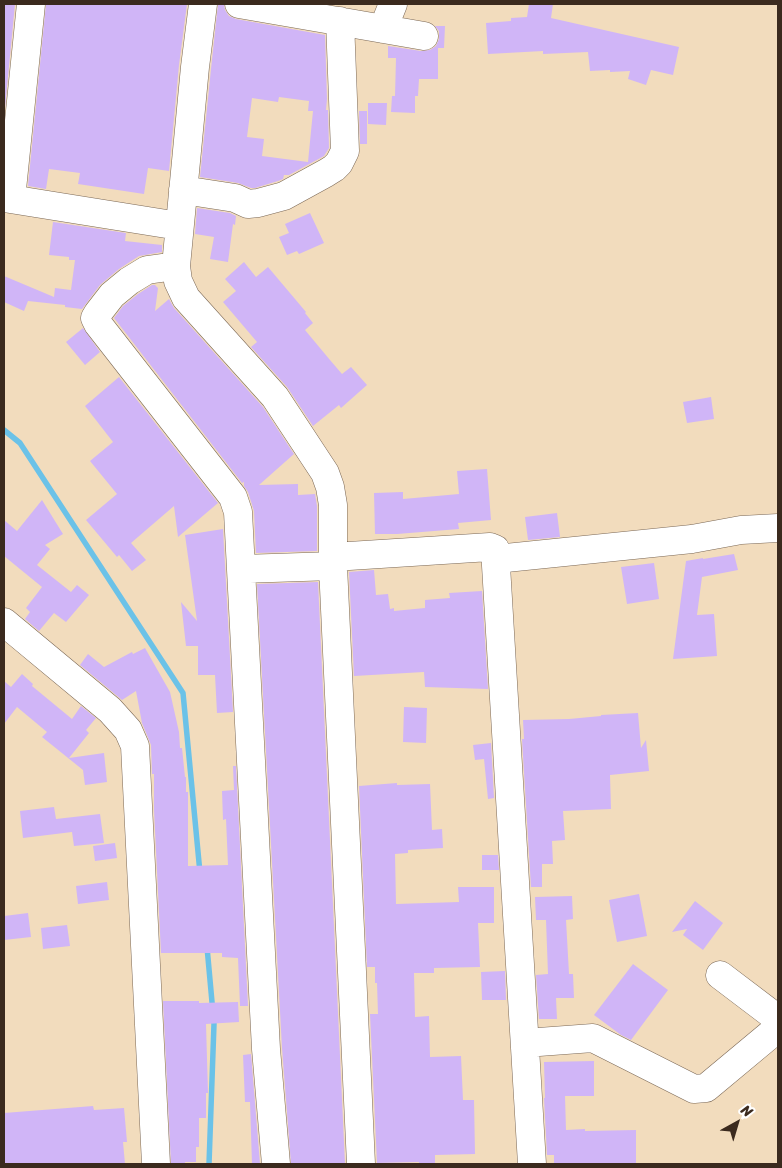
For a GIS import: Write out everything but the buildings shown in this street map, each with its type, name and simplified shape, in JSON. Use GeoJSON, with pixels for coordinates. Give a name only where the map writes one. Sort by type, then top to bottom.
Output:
{"type":"FeatureCollection","features":[{"type":"Feature","properties":{"kind":"street"},"geometry":{"type":"LineString","coordinates":[[31,4],[7,198],[179,226]]}},
{"type":"Feature","properties":{"kind":"street"},"geometry":{"type":"LineString","coordinates":[[202,4],[179,226],[176,266],[178,281],[186,298],[275,398],[325,473],[330,487],[333,506],[333,561],[361,1164]]}},
{"type":"Feature","properties":{"kind":"street"},"geometry":{"type":"LineString","coordinates":[[239,4],[424,36]]}},
{"type":"Feature","properties":{"kind":"street"},"geometry":{"type":"LineString","coordinates":[[383,29],[393,4]]}},
{"type":"Feature","properties":{"kind":"street"},"geometry":{"type":"LineString","coordinates":[[183,190],[236,198],[248,204],[258,204],[284,196],[326,173],[339,163],[345,151],[340,22]]}},
{"type":"Feature","properties":{"kind":"street"},"geometry":{"type":"LineString","coordinates":[[176,266],[147,270],[129,281],[112,295],[95,318],[233,498],[238,512],[266,1049],[276,1164]]}},
{"type":"Feature","properties":{"kind":"street"},"geometry":{"type":"LineString","coordinates":[[496,559],[692,538],[741,530],[778,528]]}},
{"type":"Feature","properties":{"kind":"street"},"geometry":{"type":"LineString","coordinates":[[242,569],[490,547],[495,549],[532,1164]]}},
{"type":"Feature","properties":{"kind":"street"},"geometry":{"type":"LineString","coordinates":[[4,622],[110,710],[128,730],[135,746],[156,1164]]}},
{"type":"Feature","properties":{"kind":"street"},"geometry":{"type":"LineString","coordinates":[[720,975],[778,1019]]}},
{"type":"Feature","properties":{"kind":"street"},"geometry":{"type":"LineString","coordinates":[[525,1043],[593,1038],[694,1089],[706,1088],[778,1028]]}},
{"type":"Feature","properties":{"kind":"waterway"},"geometry":{"type":"LineString","coordinates":[[4,430],[20,443],[183,693],[200,873]]}},
{"type":"Feature","properties":{"kind":"waterway"},"geometry":{"type":"LineString","coordinates":[[207,947],[214,1024],[209,1164]]}}]}
